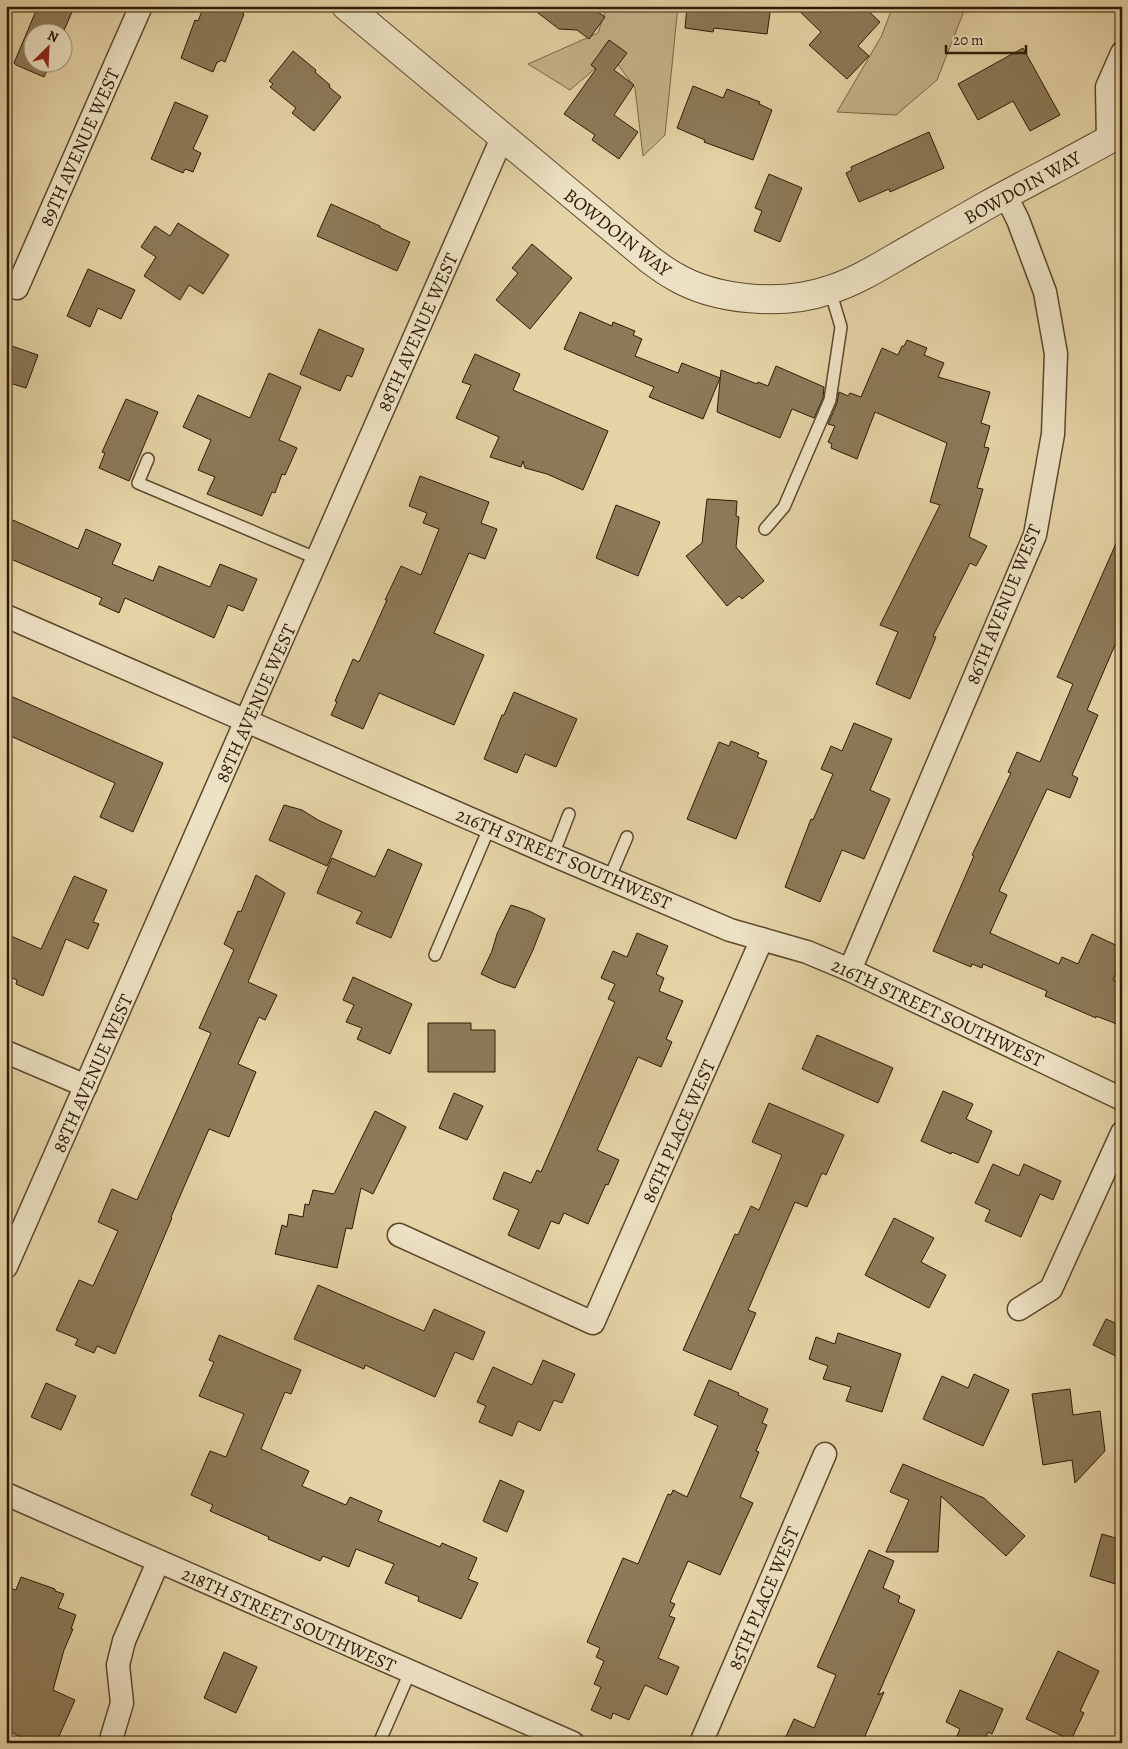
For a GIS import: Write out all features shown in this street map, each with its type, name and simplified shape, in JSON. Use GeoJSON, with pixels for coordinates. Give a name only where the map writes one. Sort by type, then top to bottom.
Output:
{"type":"FeatureCollection","features":[{"type":"Feature","properties":{"kind":"street","name":"89TH AVENUE WEST"},"geometry":{"type":"LineString","coordinates":[[18,288],[141,6]]}},
{"type":"Feature","properties":{"kind":"street","name":"BOWDOIN WAY"},"geometry":{"type":"LineString","coordinates":[[346,6],[643,254],[675,277],[693,285],[718,293],[744,298],[780,300],[830,290],[870,272],[1005,194],[1115,136]]}},
{"type":"Feature","properties":{"kind":"street"},"geometry":{"type":"LineString","coordinates":[[1115,136],[1107,87],[1122,53]]}},
{"type":"Feature","properties":{"kind":"street","name":"88TH AVENUE WEST"},"geometry":{"type":"LineString","coordinates":[[6,1267],[502,138]]}},
{"type":"Feature","properties":{"kind":"street","name":"86TH AVENUE WEST"},"geometry":{"type":"LineString","coordinates":[[850,970],[1034,535],[1053,434],[1056,354],[1045,292],[1018,220],[1005,194]]}},
{"type":"Feature","properties":{"kind":"street","name":"216TH STREET SOUTHWEST"},"geometry":{"type":"LineString","coordinates":[[6,616],[553,855],[730,930],[807,952],[850,970],[1122,1099]]}},
{"type":"Feature","properties":{"kind":"street","name":"86TH PLACE WEST"},"geometry":{"type":"LineString","coordinates":[[399,1235],[593,1323],[762,939]]}},
{"type":"Feature","properties":{"kind":"street"},"geometry":{"type":"LineString","coordinates":[[6,1052],[86,1086]]}},
{"type":"Feature","properties":{"kind":"street"},"geometry":{"type":"LineString","coordinates":[[1019,1309],[1051,1289],[1122,1133]]}},
{"type":"Feature","properties":{"kind":"street","name":"85TH PLACE WEST"},"geometry":{"type":"LineString","coordinates":[[701,1743],[825,1454]]}},
{"type":"Feature","properties":{"kind":"street","name":"218TH STREET SOUTHWEST"},"geometry":{"type":"LineString","coordinates":[[6,1494],[573,1743]]}},
{"type":"Feature","properties":{"kind":"street"},"geometry":{"type":"LineString","coordinates":[[110,1743],[122,1703],[118,1665],[124,1641],[158,1562]]}},
{"type":"Feature","properties":{"kind":"lane"},"geometry":{"type":"LineString","coordinates":[[765,529],[784,507],[830,400],[841,327],[830,290]]}},
{"type":"Feature","properties":{"kind":"lane"},"geometry":{"type":"LineString","coordinates":[[148,458],[138,483],[318,559]]}},
{"type":"Feature","properties":{"kind":"lane"},"geometry":{"type":"LineString","coordinates":[[553,855],[569,814]]}},
{"type":"Feature","properties":{"kind":"lane"},"geometry":{"type":"LineString","coordinates":[[434,955],[490,826]]}},
{"type":"Feature","properties":{"kind":"lane"},"geometry":{"type":"LineString","coordinates":[[609,879],[627,838]]}},
{"type":"Feature","properties":{"kind":"lane"},"geometry":{"type":"LineString","coordinates":[[379,1743],[410,1672]]}},
{"type":"Feature","properties":{"kind":"shaded area"},"geometry":{"type":"Polygon","coordinates":[[[607,6],[678,6],[665,135],[643,156],[635,88],[611,55],[570,90],[528,64],[598,33],[607,6]]]}},
{"type":"Feature","properties":{"kind":"shaded area"},"geometry":{"type":"Polygon","coordinates":[[[893,6],[966,6],[937,80],[896,115],[837,112],[881,37],[893,6]]]}},
{"type":"Feature","properties":{"kind":"building"},"geometry":{"type":"Polygon","coordinates":[[[38,6],[59,6],[72,12],[68,22],[31,22],[38,6]]]}},
{"type":"Feature","properties":{"kind":"building"},"geometry":{"type":"Polygon","coordinates":[[[204,6],[245,6],[242,13],[244,14],[225,62],[221,60],[217,62],[213,72],[181,58],[195,20],[198,21],[204,6]]]}},
{"type":"Feature","properties":{"kind":"building"},"geometry":{"type":"Polygon","coordinates":[[[529,6],[590,6],[605,17],[589,39],[577,30],[559,29],[529,6]]]}},
{"type":"Feature","properties":{"kind":"building"},"geometry":{"type":"Polygon","coordinates":[[[687,6],[771,6],[767,34],[714,28],[713,32],[685,28],[687,6]]]}},
{"type":"Feature","properties":{"kind":"building"},"geometry":{"type":"Polygon","coordinates":[[[794,6],[863,6],[880,22],[858,46],[869,56],[847,79],[809,45],[821,32],[794,6]]]}},
{"type":"Feature","properties":{"kind":"building"},"geometry":{"type":"Polygon","coordinates":[[[609,40],[627,53],[614,70],[634,85],[614,115],[638,132],[619,159],[592,140],[595,135],[564,114],[596,69],[591,65],[609,40]]]}},
{"type":"Feature","properties":{"kind":"building"},"geometry":{"type":"Polygon","coordinates":[[[22,44],[22,68],[14,63],[22,44]]]}},
{"type":"Feature","properties":{"kind":"building"},"geometry":{"type":"Polygon","coordinates":[[[1023,48],[1060,115],[1030,131],[1013,101],[978,120],[958,84],[1023,48]]]}},
{"type":"Feature","properties":{"kind":"building"},"geometry":{"type":"Polygon","coordinates":[[[293,51],[316,70],[315,72],[341,97],[314,131],[292,113],[296,108],[270,87],[273,84],[269,81],[293,51]]]}},
{"type":"Feature","properties":{"kind":"building"},"geometry":{"type":"Polygon","coordinates":[[[32,72],[46,72],[44,77],[32,72]]]}},
{"type":"Feature","properties":{"kind":"building"},"geometry":{"type":"Polygon","coordinates":[[[693,86],[723,98],[727,89],[760,102],[759,104],[772,110],[753,160],[704,142],[705,140],[677,128],[693,86]]]}},
{"type":"Feature","properties":{"kind":"building"},"geometry":{"type":"Polygon","coordinates":[[[175,102],[208,116],[193,149],[201,153],[193,172],[185,169],[183,173],[151,159],[175,102]]]}},
{"type":"Feature","properties":{"kind":"building"},"geometry":{"type":"Polygon","coordinates":[[[929,132],[944,168],[890,192],[889,189],[859,202],[846,173],[852,170],[851,167],[929,132]]]}},
{"type":"Feature","properties":{"kind":"building"},"geometry":{"type":"Polygon","coordinates":[[[769,174],[802,188],[780,242],[754,231],[762,211],[755,208],[769,174]]]}},
{"type":"Feature","properties":{"kind":"building"},"geometry":{"type":"Polygon","coordinates":[[[331,204],[410,242],[397,271],[317,236],[331,204]]]}},
{"type":"Feature","properties":{"kind":"building"},"geometry":{"type":"Polygon","coordinates":[[[178,223],[229,255],[203,294],[189,285],[180,300],[144,276],[156,257],[141,247],[155,226],[170,236],[178,223]]]}},
{"type":"Feature","properties":{"kind":"building"},"geometry":{"type":"Polygon","coordinates":[[[532,244],[572,278],[530,329],[496,300],[518,273],[512,268],[532,244]]]}},
{"type":"Feature","properties":{"kind":"building"},"geometry":{"type":"Polygon","coordinates":[[[88,269],[135,290],[121,319],[98,308],[90,327],[67,316],[88,269]]]}},
{"type":"Feature","properties":{"kind":"building"},"geometry":{"type":"Polygon","coordinates":[[[580,312],[612,326],[613,322],[635,331],[633,335],[642,339],[635,356],[678,373],[682,363],[720,378],[703,419],[649,397],[654,387],[564,349],[580,312]]]}},
{"type":"Feature","properties":{"kind":"building"},"geometry":{"type":"Polygon","coordinates":[[[319,329],[364,349],[352,377],[347,375],[340,391],[300,374],[319,329]]]}},
{"type":"Feature","properties":{"kind":"building"},"geometry":{"type":"Polygon","coordinates":[[[907,340],[927,348],[924,355],[944,363],[938,377],[990,392],[981,423],[990,426],[984,447],[989,448],[977,488],[983,489],[969,537],[987,546],[976,566],[970,563],[933,636],[936,637],[910,699],[876,684],[898,632],[880,625],[940,505],[930,502],[947,443],[875,412],[857,459],[831,448],[832,444],[828,442],[835,426],[828,424],[837,403],[839,392],[848,396],[850,393],[861,397],[882,348],[898,355],[907,340]]]}},
{"type":"Feature","properties":{"kind":"building"},"geometry":{"type":"Polygon","coordinates":[[[6,344],[38,355],[26,388],[6,382],[6,344]]]}},
{"type":"Feature","properties":{"kind":"building"},"geometry":{"type":"Polygon","coordinates":[[[475,354],[520,374],[513,390],[608,431],[583,490],[547,474],[525,468],[523,461],[521,467],[490,457],[499,437],[456,418],[471,385],[462,382],[475,354]]]}},
{"type":"Feature","properties":{"kind":"building"},"geometry":{"type":"Polygon","coordinates":[[[776,366],[824,387],[823,398],[814,418],[792,409],[780,438],[717,412],[721,370],[757,384],[758,382],[768,386],[776,366]]]}},
{"type":"Feature","properties":{"kind":"building"},"geometry":{"type":"Polygon","coordinates":[[[269,373],[301,387],[279,440],[297,448],[285,475],[282,474],[275,493],[272,492],[262,516],[207,494],[215,477],[198,470],[211,440],[183,427],[198,395],[250,418],[269,373]]]}},
{"type":"Feature","properties":{"kind":"building"},"geometry":{"type":"Polygon","coordinates":[[[126,399],[158,412],[129,481],[99,468],[105,453],[102,452],[126,399]]]}},
{"type":"Feature","properties":{"kind":"building"},"geometry":{"type":"Polygon","coordinates":[[[420,476],[489,502],[481,523],[497,529],[485,559],[469,553],[434,633],[484,655],[454,725],[379,693],[363,729],[331,715],[353,659],[359,662],[401,566],[421,575],[439,529],[423,523],[427,513],[409,506],[420,476]]]}},
{"type":"Feature","properties":{"kind":"building"},"geometry":{"type":"Polygon","coordinates":[[[707,499],[737,501],[736,516],[739,517],[736,547],[764,581],[742,599],[739,596],[727,606],[686,556],[702,543],[707,499]]]}},
{"type":"Feature","properties":{"kind":"building"},"geometry":{"type":"Polygon","coordinates":[[[616,505],[660,522],[638,576],[596,558],[616,505]]]}},
{"type":"Feature","properties":{"kind":"building"},"geometry":{"type":"Polygon","coordinates":[[[6,517],[78,549],[86,529],[121,544],[112,564],[153,581],[159,566],[210,587],[220,564],[257,579],[243,611],[228,605],[214,638],[125,598],[119,613],[99,604],[102,598],[6,557],[6,517]]]}},
{"type":"Feature","properties":{"kind":"building"},"geometry":{"type":"Polygon","coordinates":[[[1122,530],[1122,648],[1115,645],[1087,710],[1098,715],[1072,775],[1078,778],[1070,798],[1047,789],[999,891],[1007,895],[990,933],[1059,964],[1062,957],[1078,964],[1092,934],[1122,948],[1122,959],[1113,980],[1122,984],[1122,1026],[1096,1016],[1096,1018],[1045,996],[1047,991],[983,964],[982,968],[972,964],[971,967],[933,951],[974,856],[972,855],[1011,773],[1008,772],[1017,752],[1040,762],[1073,684],[1057,677],[1122,530]]]}},
{"type":"Feature","properties":{"kind":"building"},"geometry":{"type":"Polygon","coordinates":[[[514,692],[577,719],[556,767],[525,754],[517,773],[484,759],[502,715],[504,715],[514,692]]]}},
{"type":"Feature","properties":{"kind":"building"},"geometry":{"type":"Polygon","coordinates":[[[6,694],[163,763],[133,832],[100,817],[115,783],[6,734],[6,694]]]}},
{"type":"Feature","properties":{"kind":"building"},"geometry":{"type":"Polygon","coordinates":[[[854,723],[892,739],[870,790],[890,799],[864,859],[842,850],[820,902],[785,887],[811,819],[813,820],[833,774],[821,769],[831,746],[842,751],[854,723]]]}},
{"type":"Feature","properties":{"kind":"building"},"geometry":{"type":"Polygon","coordinates":[[[731,741],[759,753],[757,757],[767,761],[736,839],[687,819],[719,742],[729,746],[731,741]]]}},
{"type":"Feature","properties":{"kind":"building"},"geometry":{"type":"Polygon","coordinates":[[[284,805],[302,810],[342,831],[327,866],[269,840],[284,805]]]}},
{"type":"Feature","properties":{"kind":"building"},"geometry":{"type":"Polygon","coordinates":[[[388,849],[422,864],[391,938],[356,923],[362,912],[317,893],[332,858],[375,877],[388,849]]]}},
{"type":"Feature","properties":{"kind":"building"},"geometry":{"type":"Polygon","coordinates":[[[256,875],[285,893],[248,982],[277,995],[265,1020],[259,1017],[238,1064],[256,1072],[229,1137],[209,1129],[115,1354],[97,1346],[94,1353],[75,1345],[78,1339],[56,1330],[79,1280],[93,1286],[118,1231],[98,1222],[112,1189],[137,1200],[182,1099],[211,1033],[199,1028],[234,950],[224,944],[238,911],[241,912],[256,875]]]}},
{"type":"Feature","properties":{"kind":"building"},"geometry":{"type":"Polygon","coordinates":[[[74,876],[107,890],[93,922],[99,924],[88,949],[66,939],[43,996],[16,984],[17,980],[6,975],[6,934],[41,949],[74,876]]]}},
{"type":"Feature","properties":{"kind":"building"},"geometry":{"type":"Polygon","coordinates":[[[511,905],[545,919],[515,988],[481,974],[511,905]]]}},
{"type":"Feature","properties":{"kind":"building"},"geometry":{"type":"Polygon","coordinates":[[[637,933],[668,946],[656,974],[664,978],[659,991],[683,1001],[666,1039],[672,1042],[661,1067],[638,1057],[597,1150],[619,1160],[588,1224],[564,1213],[559,1224],[551,1221],[539,1249],[508,1235],[519,1210],[493,1199],[504,1172],[531,1183],[537,1170],[541,1172],[615,1002],[608,999],[615,984],[601,978],[613,951],[627,957],[637,933]]]}},
{"type":"Feature","properties":{"kind":"building"},"geometry":{"type":"Polygon","coordinates":[[[353,977],[412,1004],[390,1054],[357,1039],[362,1028],[346,1022],[354,1005],[343,1000],[353,977]]]}},
{"type":"Feature","properties":{"kind":"building"},"geometry":{"type":"Polygon","coordinates":[[[428,1023],[471,1023],[471,1030],[495,1030],[495,1072],[428,1072],[428,1023]]]}},
{"type":"Feature","properties":{"kind":"building"},"geometry":{"type":"Polygon","coordinates":[[[817,1035],[893,1068],[878,1103],[802,1069],[817,1035]]]}},
{"type":"Feature","properties":{"kind":"building"},"geometry":{"type":"Polygon","coordinates":[[[943,1091],[973,1104],[966,1119],[992,1131],[978,1163],[921,1141],[943,1091]]]}},
{"type":"Feature","properties":{"kind":"building"},"geometry":{"type":"Polygon","coordinates":[[[454,1093],[483,1106],[467,1140],[439,1128],[454,1093]]]}},
{"type":"Feature","properties":{"kind":"building"},"geometry":{"type":"Polygon","coordinates":[[[769,1103],[844,1135],[826,1175],[822,1173],[807,1207],[795,1202],[748,1310],[756,1313],[731,1370],[683,1350],[735,1234],[738,1235],[751,1206],[759,1210],[782,1155],[752,1142],[769,1103]]]}},
{"type":"Feature","properties":{"kind":"building"},"geometry":{"type":"Polygon","coordinates":[[[375,1111],[406,1127],[373,1194],[361,1188],[352,1229],[346,1228],[337,1268],[275,1254],[282,1225],[287,1227],[289,1214],[303,1217],[305,1204],[309,1205],[313,1190],[334,1194],[375,1111]]]}},
{"type":"Feature","properties":{"kind":"building"},"geometry":{"type":"Polygon","coordinates":[[[993,1164],[1019,1176],[1024,1164],[1061,1181],[1053,1200],[1040,1194],[1021,1237],[985,1221],[990,1210],[975,1203],[993,1164]]]}},
{"type":"Feature","properties":{"kind":"building"},"geometry":{"type":"Polygon","coordinates":[[[894,1218],[934,1238],[921,1262],[946,1275],[929,1308],[865,1275],[894,1218]]]}},
{"type":"Feature","properties":{"kind":"building"},"geometry":{"type":"Polygon","coordinates":[[[318,1285],[424,1331],[434,1309],[485,1332],[473,1360],[455,1352],[435,1397],[365,1365],[364,1369],[294,1339],[318,1285]]]}},
{"type":"Feature","properties":{"kind":"building"},"geometry":{"type":"Polygon","coordinates":[[[1106,1319],[1122,1326],[1122,1359],[1093,1345],[1106,1319]]]}},
{"type":"Feature","properties":{"kind":"building"},"geometry":{"type":"Polygon","coordinates":[[[838,1333],[901,1354],[882,1412],[846,1401],[851,1387],[823,1379],[828,1366],[809,1359],[816,1337],[835,1344],[838,1333]]]}},
{"type":"Feature","properties":{"kind":"building"},"geometry":{"type":"Polygon","coordinates":[[[219,1335],[301,1370],[291,1394],[285,1392],[261,1449],[309,1471],[302,1486],[346,1505],[350,1497],[382,1511],[378,1521],[440,1547],[442,1543],[477,1558],[468,1579],[478,1583],[461,1619],[418,1601],[419,1597],[385,1583],[394,1564],[356,1549],[349,1567],[323,1556],[320,1561],[210,1511],[213,1505],[191,1495],[210,1451],[226,1457],[244,1414],[199,1396],[214,1362],[209,1360],[219,1335]]]}},
{"type":"Feature","properties":{"kind":"building"},"geometry":{"type":"Polygon","coordinates":[[[543,1360],[575,1374],[562,1403],[554,1400],[540,1431],[518,1421],[512,1436],[479,1422],[486,1406],[477,1402],[493,1367],[532,1385],[543,1360]]]}},
{"type":"Feature","properties":{"kind":"building"},"geometry":{"type":"Polygon","coordinates":[[[974,1374],[1009,1390],[983,1446],[923,1419],[942,1376],[968,1388],[974,1374]]]}},
{"type":"Feature","properties":{"kind":"building"},"geometry":{"type":"Polygon","coordinates":[[[709,1380],[739,1393],[738,1395],[768,1409],[762,1423],[767,1425],[756,1451],[759,1452],[740,1497],[753,1503],[720,1575],[688,1561],[670,1602],[675,1604],[669,1616],[675,1618],[658,1658],[679,1667],[667,1695],[645,1685],[629,1720],[613,1713],[611,1719],[591,1710],[601,1687],[594,1684],[604,1661],[596,1657],[600,1648],[587,1642],[623,1558],[638,1564],[668,1494],[671,1495],[673,1490],[687,1497],[718,1426],[694,1415],[709,1380]]]}},
{"type":"Feature","properties":{"kind":"building"},"geometry":{"type":"Polygon","coordinates":[[[46,1383],[76,1396],[61,1430],[31,1417],[46,1383]]]}},
{"type":"Feature","properties":{"kind":"building"},"geometry":{"type":"Polygon","coordinates":[[[1070,1389],[1073,1415],[1100,1411],[1105,1451],[1075,1483],[1072,1460],[1043,1465],[1032,1394],[1070,1389]]]}},
{"type":"Feature","properties":{"kind":"building"},"geometry":{"type":"Polygon","coordinates":[[[903,1464],[984,1498],[1025,1536],[1006,1556],[941,1496],[938,1552],[886,1552],[909,1500],[890,1492],[903,1464]]]}},
{"type":"Feature","properties":{"kind":"building"},"geometry":{"type":"Polygon","coordinates":[[[500,1480],[524,1491],[507,1532],[483,1521],[500,1480]]]}},
{"type":"Feature","properties":{"kind":"building"},"geometry":{"type":"Polygon","coordinates":[[[1102,1534],[1122,1540],[1122,1586],[1090,1576],[1102,1534]]]}},
{"type":"Feature","properties":{"kind":"building"},"geometry":{"type":"Polygon","coordinates":[[[869,1550],[894,1561],[883,1588],[900,1596],[898,1602],[915,1610],[878,1695],[884,1692],[862,1743],[783,1743],[794,1719],[814,1728],[836,1675],[817,1667],[869,1550]]]}},
{"type":"Feature","properties":{"kind":"building"},"geometry":{"type":"Polygon","coordinates":[[[21,1577],[64,1594],[58,1608],[76,1615],[53,1690],[75,1700],[56,1743],[35,1743],[6,1730],[6,1587],[16,1590],[21,1577]]]}},
{"type":"Feature","properties":{"kind":"building"},"geometry":{"type":"Polygon","coordinates":[[[1058,1651],[1099,1671],[1080,1711],[1084,1713],[1071,1740],[1026,1719],[1058,1651]]]}},
{"type":"Feature","properties":{"kind":"building"},"geometry":{"type":"Polygon","coordinates":[[[224,1652],[257,1667],[236,1713],[204,1698],[224,1652]]]}},
{"type":"Feature","properties":{"kind":"building"},"geometry":{"type":"Polygon","coordinates":[[[960,1690],[1003,1709],[992,1734],[988,1732],[983,1743],[954,1743],[960,1729],[946,1722],[960,1690]]]}}]}
